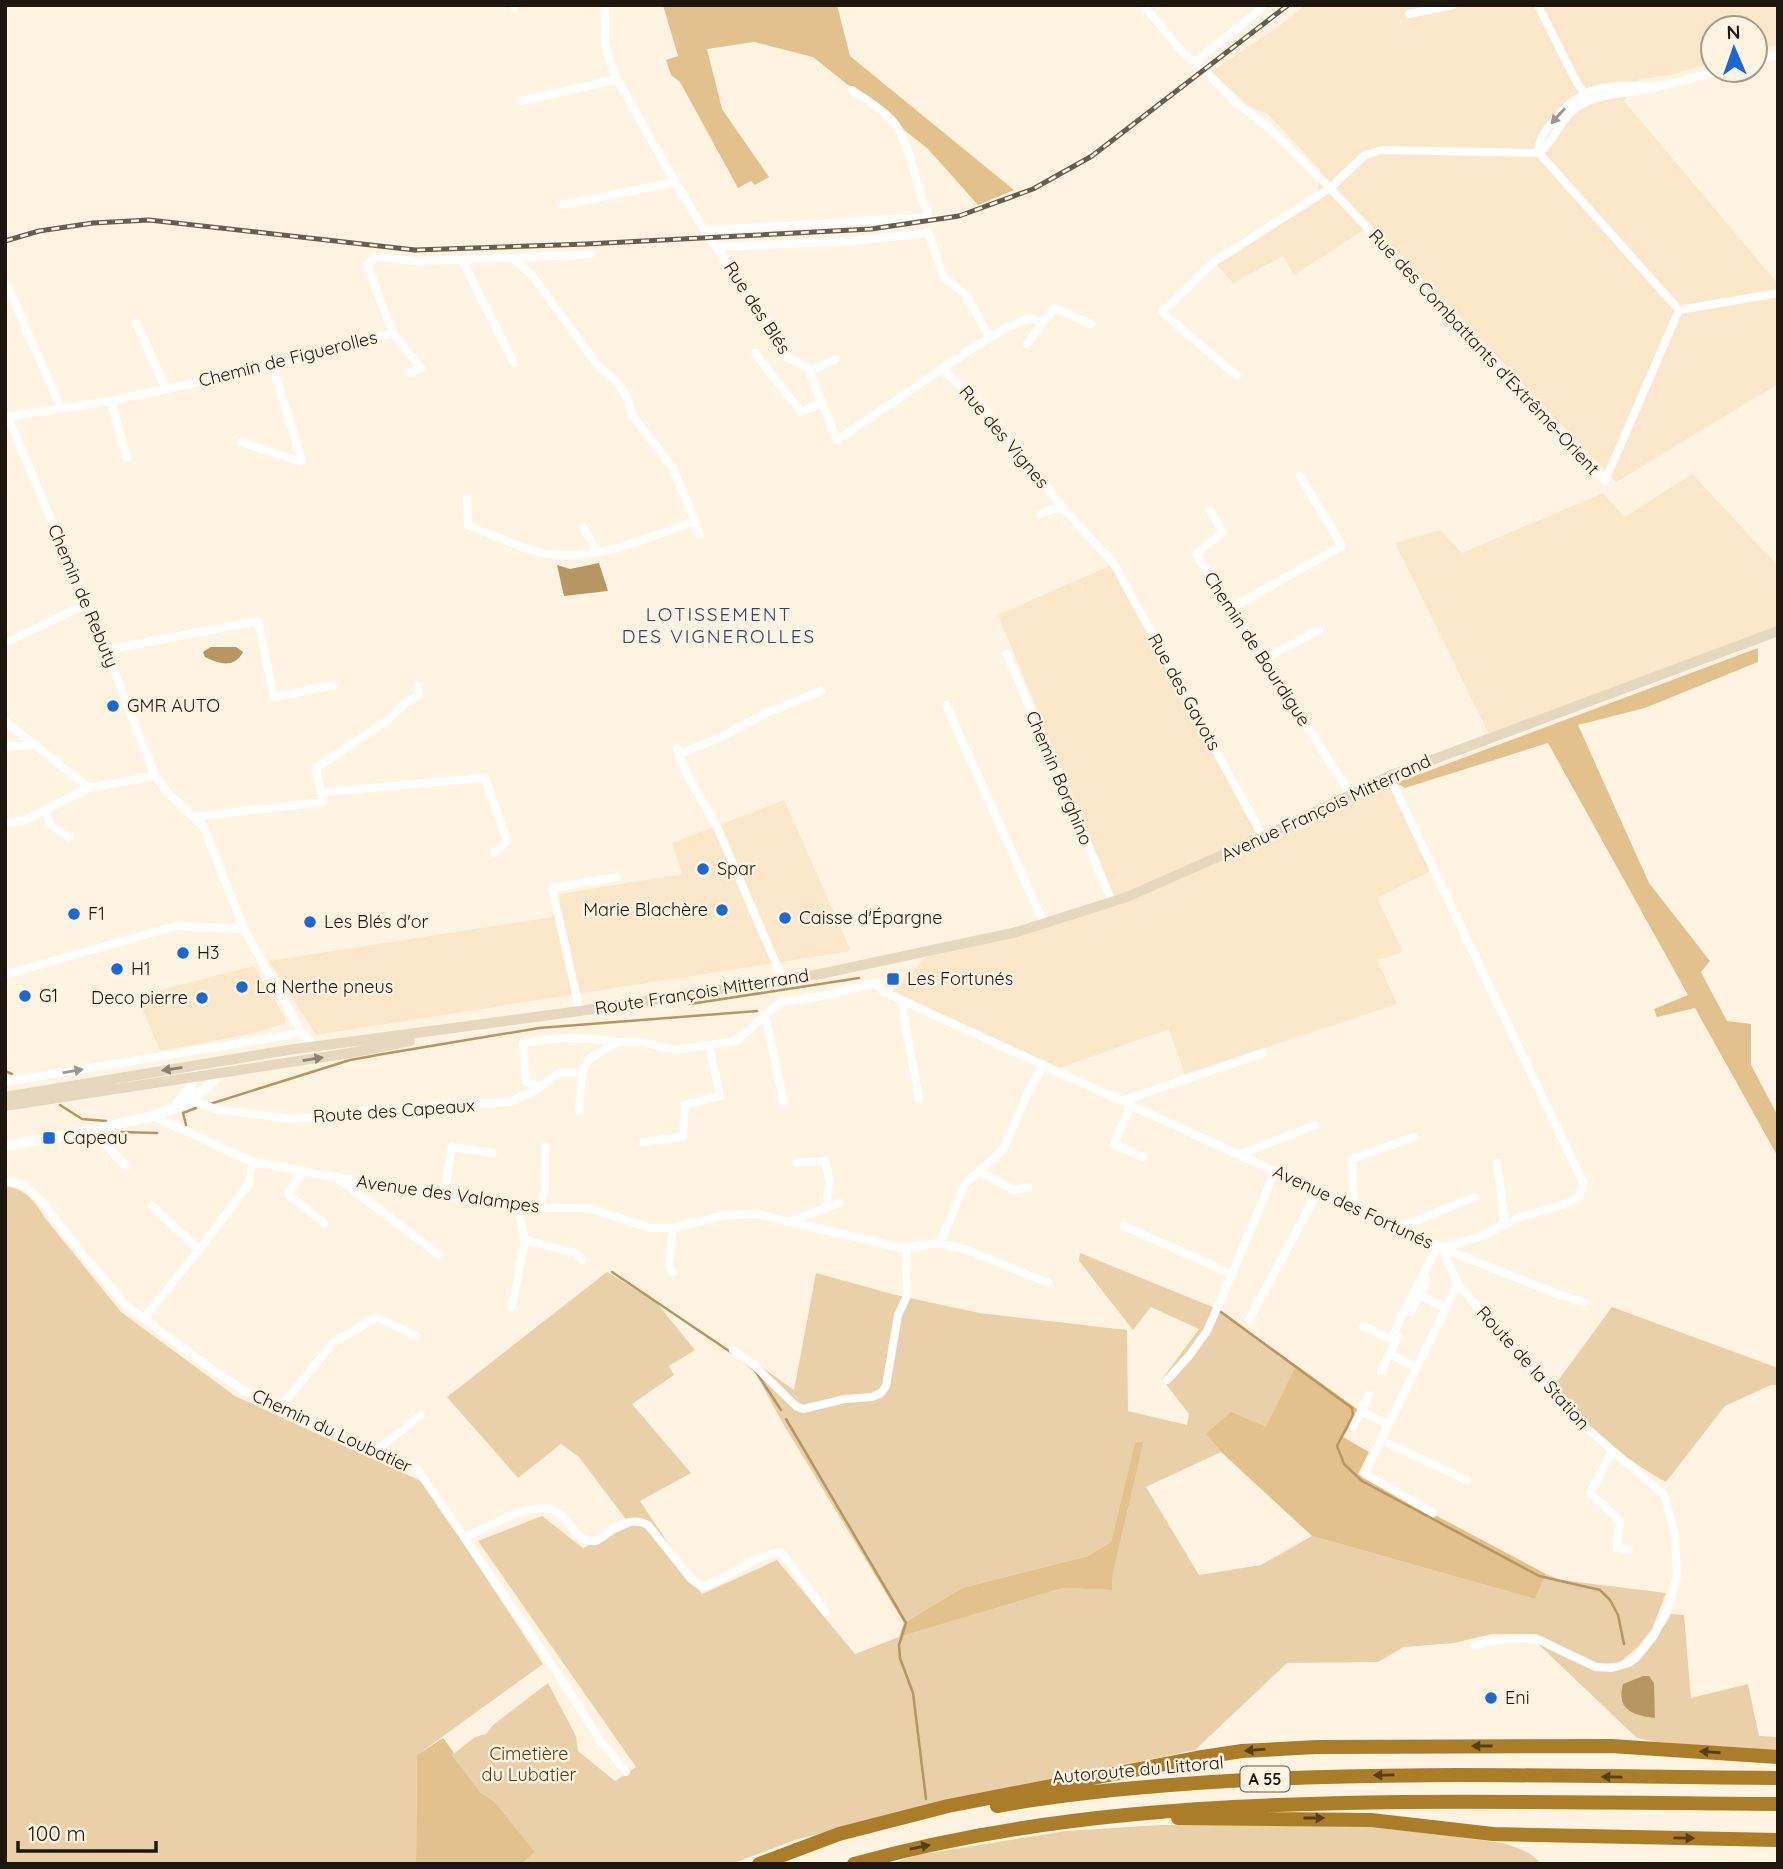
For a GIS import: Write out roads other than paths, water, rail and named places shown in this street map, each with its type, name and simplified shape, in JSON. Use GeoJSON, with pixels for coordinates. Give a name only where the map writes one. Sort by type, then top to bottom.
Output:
{"type":"FeatureCollection","features":[{"type":"Feature","properties":{"kind":"highway"},"geometry":{"type":"LineString","coordinates":[[760,1864],[839,1833],[948,1806],[1183,1760],[1250,1750],[1317,1747],[1611,1746],[1778,1757]]}},
{"type":"Feature","properties":{"kind":"highway","name":"Autoroute du Littoral"},"geometry":{"type":"LineString","coordinates":[[760,1864],[958,1813],[1060,1796],[1147,1787],[1394,1775],[1778,1778]]}},
{"type":"Feature","properties":{"kind":"highway","name":"A 55"},"geometry":{"type":"LineString","coordinates":[[854,1864],[978,1834],[1059,1822],[1195,1808],[1503,1801],[1778,1804]]}},
{"type":"Feature","properties":{"kind":"highway"},"geometry":{"type":"LineString","coordinates":[[1059,1822],[1199,1817],[1331,1818],[1391,1821],[1493,1834],[1778,1840]]}},
{"type":"Feature","properties":{"kind":"main road","name":"Avenue François Mitterrand"},"geometry":{"type":"LineString","coordinates":[[911,956],[1017,932],[1112,902],[1263,837],[1389,776],[1778,631]]}},
{"type":"Feature","properties":{"kind":"main road","name":"Route François Mitterrand"},"geometry":{"type":"LineString","coordinates":[[493,1024],[783,980],[911,956]]}},
{"type":"Feature","properties":{"kind":"main road"},"geometry":{"type":"LineString","coordinates":[[5,1097],[314,1046],[493,1024]]}},
{"type":"Feature","properties":{"kind":"main road"},"geometry":{"type":"LineString","coordinates":[[5,1106],[134,1084],[192,1078],[350,1053],[493,1024]]}},
{"type":"Feature","properties":{"kind":"street","name":"Rue des Blés"},"geometry":{"type":"LineString","coordinates":[[605,5],[605,44],[617,79],[675,182],[716,247],[775,331],[788,357],[810,371],[837,440],[942,369]]}},
{"type":"Feature","properties":{"kind":"street"},"geometry":{"type":"LineString","coordinates":[[1143,5],[1184,54],[1234,101],[1270,129],[1329,188]]}},
{"type":"Feature","properties":{"kind":"street"},"geometry":{"type":"LineString","coordinates":[[1409,14],[1453,5]]}},
{"type":"Feature","properties":{"kind":"street"},"geometry":{"type":"LineString","coordinates":[[1538,5],[1577,83],[1591,100]]}},
{"type":"Feature","properties":{"kind":"street"},"geometry":{"type":"LineString","coordinates":[[1195,62],[1262,8]]}},
{"type":"Feature","properties":{"kind":"street"},"geometry":{"type":"LineString","coordinates":[[1237,376],[1162,312],[1214,262],[1329,188],[1365,155],[1382,150],[1539,153],[1547,147],[1566,117],[1591,100],[1699,76]]}},
{"type":"Feature","properties":{"kind":"street"},"geometry":{"type":"LineString","coordinates":[[522,101],[617,79]]}},
{"type":"Feature","properties":{"kind":"street"},"geometry":{"type":"LineString","coordinates":[[1664,86],[1598,88],[1584,92],[1566,106],[1550,125],[1538,145],[1539,153],[1679,310],[1778,293]]}},
{"type":"Feature","properties":{"kind":"street"},"geometry":{"type":"LineString","coordinates":[[705,230],[922,218],[928,213],[896,125],[887,115],[852,90]]}},
{"type":"Feature","properties":{"kind":"street"},"geometry":{"type":"LineString","coordinates":[[562,205],[675,182]]}},
{"type":"Feature","properties":{"kind":"street","name":"Rue des Combattants d'Extrême-Orient"},"geometry":{"type":"LineString","coordinates":[[1329,188],[1605,481],[1679,310]]}},
{"type":"Feature","properties":{"kind":"street"},"geometry":{"type":"LineString","coordinates":[[852,222],[852,241]]}},
{"type":"Feature","properties":{"kind":"street","name":"Rue des Blés"},"geometry":{"type":"LineString","coordinates":[[716,247],[852,241],[928,233],[944,277],[966,295],[990,338]]}},
{"type":"Feature","properties":{"kind":"street","name":"Chemin de Figuerolles"},"geometry":{"type":"LineString","coordinates":[[6,417],[111,401],[273,366],[393,333],[367,265],[376,257],[416,261],[591,254]]}},
{"type":"Feature","properties":{"kind":"street"},"geometry":{"type":"LineString","coordinates":[[512,258],[531,274],[599,367],[617,382],[628,399],[632,415],[673,468],[700,534]]}},
{"type":"Feature","properties":{"kind":"street"},"geometry":{"type":"LineString","coordinates":[[462,260],[514,363]]}},
{"type":"Feature","properties":{"kind":"street"},"geometry":{"type":"LineString","coordinates":[[7,285],[61,408]]}},
{"type":"Feature","properties":{"kind":"street"},"geometry":{"type":"LineString","coordinates":[[1027,344],[1052,310],[1057,308],[1091,324]]}},
{"type":"Feature","properties":{"kind":"street"},"geometry":{"type":"LineString","coordinates":[[942,369],[990,338],[1028,319],[1042,323]]}},
{"type":"Feature","properties":{"kind":"street"},"geometry":{"type":"LineString","coordinates":[[136,322],[166,389]]}},
{"type":"Feature","properties":{"kind":"street"},"geometry":{"type":"LineString","coordinates":[[393,333],[421,368],[410,373]]}},
{"type":"Feature","properties":{"kind":"street"},"geometry":{"type":"LineString","coordinates":[[755,353],[801,412],[822,403]]}},
{"type":"Feature","properties":{"kind":"street"},"geometry":{"type":"LineString","coordinates":[[810,371],[835,359]]}},
{"type":"Feature","properties":{"kind":"street"},"geometry":{"type":"LineString","coordinates":[[241,442],[302,462],[273,366]]}},
{"type":"Feature","properties":{"kind":"street","name":"Rue des Vignes"},"geometry":{"type":"LineString","coordinates":[[942,369],[979,402],[1064,509],[1101,549]]}},
{"type":"Feature","properties":{"kind":"street"},"geometry":{"type":"LineString","coordinates":[[111,401],[127,458]]}},
{"type":"Feature","properties":{"kind":"street","name":"Chemin de Rebuty"},"geometry":{"type":"LineString","coordinates":[[6,417],[106,650],[155,776]]}},
{"type":"Feature","properties":{"kind":"street"},"geometry":{"type":"LineString","coordinates":[[1231,608],[1342,546],[1300,476]]}},
{"type":"Feature","properties":{"kind":"street"},"geometry":{"type":"LineString","coordinates":[[467,498],[468,525],[539,552],[576,555],[627,545],[695,520]]}},
{"type":"Feature","properties":{"kind":"street","name":"Rue des Vignes"},"geometry":{"type":"LineString","coordinates":[[1041,514],[1052,509],[1064,509]]}},
{"type":"Feature","properties":{"kind":"street","name":"Chemin de Bourdigue"},"geometry":{"type":"LineString","coordinates":[[1210,511],[1223,532],[1196,554],[1351,794]]}},
{"type":"Feature","properties":{"kind":"street"},"geometry":{"type":"LineString","coordinates":[[583,527],[597,551]]}},
{"type":"Feature","properties":{"kind":"street","name":"Rue des Gavots"},"geometry":{"type":"LineString","coordinates":[[1101,549],[1114,564],[1263,837]]}},
{"type":"Feature","properties":{"kind":"street"},"geometry":{"type":"LineString","coordinates":[[5,643],[86,604]]}},
{"type":"Feature","properties":{"kind":"street"},"geometry":{"type":"LineString","coordinates":[[106,650],[258,621],[274,696],[334,685]]}},
{"type":"Feature","properties":{"kind":"street"},"geometry":{"type":"LineString","coordinates":[[1264,659],[1320,630]]}},
{"type":"Feature","properties":{"kind":"street","name":"Chemin Borghino"},"geometry":{"type":"LineString","coordinates":[[1007,654],[1112,902]]}},
{"type":"Feature","properties":{"kind":"street"},"geometry":{"type":"LineString","coordinates":[[193,817],[323,802],[316,768],[388,720],[404,704],[418,696],[418,687]]}},
{"type":"Feature","properties":{"kind":"street"},"geometry":{"type":"LineString","coordinates":[[783,980],[718,830],[687,774],[678,751],[721,737],[766,713],[821,691]]}},
{"type":"Feature","properties":{"kind":"street"},"geometry":{"type":"LineString","coordinates":[[946,705],[1044,923]]}},
{"type":"Feature","properties":{"kind":"street"},"geometry":{"type":"LineString","coordinates":[[5,721],[89,788]]}},
{"type":"Feature","properties":{"kind":"street"},"geometry":{"type":"LineString","coordinates":[[5,747],[34,744]]}},
{"type":"Feature","properties":{"kind":"street"},"geometry":{"type":"LineString","coordinates":[[5,823],[26,820],[89,788],[155,776],[167,793],[203,826],[244,929],[302,1033],[314,1046]]}},
{"type":"Feature","properties":{"kind":"street","name":"Avenue des Fortunés"},"geometry":{"type":"LineString","coordinates":[[765,1015],[781,1002],[877,984],[882,991],[901,1000],[1440,1247],[1482,1236],[1517,1218],[1562,1205],[1579,1197],[1583,1182],[1389,776]]}},
{"type":"Feature","properties":{"kind":"street"},"geometry":{"type":"LineString","coordinates":[[323,792],[485,778],[507,841],[494,853]]}},
{"type":"Feature","properties":{"kind":"street"},"geometry":{"type":"LineString","coordinates":[[46,810],[49,824],[69,837]]}},
{"type":"Feature","properties":{"kind":"street"},"geometry":{"type":"LineString","coordinates":[[580,1012],[552,888],[617,877]]}},
{"type":"Feature","properties":{"kind":"street"},"geometry":{"type":"LineString","coordinates":[[5,972],[8,974],[176,926],[244,929]]}},
{"type":"Feature","properties":{"kind":"street"},"geometry":{"type":"LineString","coordinates":[[901,1000],[919,1099]]}},
{"type":"Feature","properties":{"kind":"street"},"geometry":{"type":"LineString","coordinates":[[540,1086],[526,1082],[523,1044],[584,1037],[641,1042],[677,1050],[736,1041],[765,1015],[784,1103]]}},
{"type":"Feature","properties":{"kind":"street"},"geometry":{"type":"LineString","coordinates":[[187,1099],[192,1078],[201,1069],[279,1056],[291,1050],[302,1033]]}},
{"type":"Feature","properties":{"kind":"street"},"geometry":{"type":"LineString","coordinates":[[5,1082],[302,1033]]}},
{"type":"Feature","properties":{"kind":"street"},"geometry":{"type":"LineString","coordinates":[[579,1110],[582,1073],[589,1059],[617,1042]]}},
{"type":"Feature","properties":{"kind":"street"},"geometry":{"type":"LineString","coordinates":[[642,1142],[683,1137],[685,1105],[720,1096],[709,1045]]}},
{"type":"Feature","properties":{"kind":"street"},"geometry":{"type":"LineString","coordinates":[[1122,1101],[1263,1053]]}},
{"type":"Feature","properties":{"kind":"street"},"geometry":{"type":"LineString","coordinates":[[940,1243],[965,1184],[1003,1150],[1028,1092],[1044,1065]]}},
{"type":"Feature","properties":{"kind":"street"},"geometry":{"type":"LineString","coordinates":[[5,1146],[153,1116],[173,1108],[221,1073]]}},
{"type":"Feature","properties":{"kind":"street","name":"Route des Capeaux"},"geometry":{"type":"LineString","coordinates":[[187,1099],[216,1110],[288,1119],[334,1116],[373,1109],[510,1102],[559,1073],[582,1073]]}},
{"type":"Feature","properties":{"kind":"street"},"geometry":{"type":"LineString","coordinates":[[1131,1105],[1114,1144],[1143,1157]]}},
{"type":"Feature","properties":{"kind":"street","name":"Avenue des Valampes"},"geometry":{"type":"LineString","coordinates":[[153,1116],[253,1161],[335,1177],[518,1208],[588,1208],[650,1228],[673,1228],[726,1215],[757,1214],[906,1247],[940,1243],[967,1250],[1048,1283]]}},
{"type":"Feature","properties":{"kind":"street"},"geometry":{"type":"LineString","coordinates":[[1239,1154],[1315,1125]]}},
{"type":"Feature","properties":{"kind":"street"},"geometry":{"type":"LineString","coordinates":[[92,1130],[126,1166]]}},
{"type":"Feature","properties":{"kind":"street"},"geometry":{"type":"LineString","coordinates":[[1353,1207],[1352,1160],[1414,1137]]}},
{"type":"Feature","properties":{"kind":"street"},"geometry":{"type":"LineString","coordinates":[[444,1195],[452,1147],[493,1153]]}},
{"type":"Feature","properties":{"kind":"street"},"geometry":{"type":"LineString","coordinates":[[537,1209],[545,1191],[545,1147]]}},
{"type":"Feature","properties":{"kind":"street"},"geometry":{"type":"LineString","coordinates":[[144,1318],[248,1185],[253,1161]]}},
{"type":"Feature","properties":{"kind":"street"},"geometry":{"type":"LineString","coordinates":[[797,1163],[825,1161],[830,1182],[825,1208]]}},
{"type":"Feature","properties":{"kind":"street"},"geometry":{"type":"LineString","coordinates":[[1497,1163],[1505,1224]]}},
{"type":"Feature","properties":{"kind":"street"},"geometry":{"type":"LineString","coordinates":[[303,1171],[288,1194],[324,1223]]}},
{"type":"Feature","properties":{"kind":"street"},"geometry":{"type":"LineString","coordinates":[[1167,1380],[1207,1331],[1275,1171]]}},
{"type":"Feature","properties":{"kind":"street"},"geometry":{"type":"LineString","coordinates":[[980,1172],[1014,1190],[1028,1187]]}},
{"type":"Feature","properties":{"kind":"street","name":"Avenue des Valampes"},"geometry":{"type":"LineString","coordinates":[[335,1177],[438,1254]]}},
{"type":"Feature","properties":{"kind":"street","name":"Chemin du Loubatier"},"geometry":{"type":"LineString","coordinates":[[5,1181],[25,1185],[128,1307],[214,1371],[258,1399],[417,1469],[556,1671],[600,1740],[626,1772]]}},
{"type":"Feature","properties":{"kind":"street"},"geometry":{"type":"LineString","coordinates":[[1249,1320],[1318,1191]]}},
{"type":"Feature","properties":{"kind":"street"},"geometry":{"type":"LineString","coordinates":[[1398,1227],[1475,1197]]}},
{"type":"Feature","properties":{"kind":"street"},"geometry":{"type":"LineString","coordinates":[[790,1221],[840,1203]]}},
{"type":"Feature","properties":{"kind":"street"},"geometry":{"type":"LineString","coordinates":[[152,1206],[199,1250]]}},
{"type":"Feature","properties":{"kind":"street"},"geometry":{"type":"LineString","coordinates":[[512,1307],[525,1240],[518,1208]]}},
{"type":"Feature","properties":{"kind":"street"},"geometry":{"type":"LineString","coordinates":[[1124,1226],[1232,1273]]}},
{"type":"Feature","properties":{"kind":"street"},"geometry":{"type":"LineString","coordinates":[[673,1228],[669,1266],[673,1272]]}},
{"type":"Feature","properties":{"kind":"street"},"geometry":{"type":"LineString","coordinates":[[525,1240],[575,1253],[582,1260]]}},
{"type":"Feature","properties":{"kind":"street"},"geometry":{"type":"LineString","coordinates":[[733,1350],[755,1366],[796,1406],[803,1409],[845,1399],[872,1397],[881,1393],[886,1386],[898,1315],[907,1296],[906,1247]]}},
{"type":"Feature","properties":{"kind":"street"},"geometry":{"type":"LineString","coordinates":[[1363,1326],[1390,1339],[1440,1247],[1584,1302]]}},
{"type":"Feature","properties":{"kind":"street","name":"Route de la Station"},"geometry":{"type":"LineString","coordinates":[[1440,1247],[1458,1284],[1568,1412],[1664,1495],[1675,1534],[1675,1587],[1668,1609],[1653,1637],[1635,1658],[1612,1668],[1595,1667],[1540,1640],[1513,1637],[1490,1640],[1475,1646]]}},
{"type":"Feature","properties":{"kind":"street"},"geometry":{"type":"LineString","coordinates":[[1411,1312],[1427,1280]]}},
{"type":"Feature","properties":{"kind":"street"},"geometry":{"type":"LineString","coordinates":[[1433,1513],[1365,1474],[1458,1284]]}},
{"type":"Feature","properties":{"kind":"street"},"geometry":{"type":"LineString","coordinates":[[1420,1295],[1446,1308]]}},
{"type":"Feature","properties":{"kind":"street"},"geometry":{"type":"LineString","coordinates":[[279,1408],[334,1342],[377,1317],[416,1336]]}},
{"type":"Feature","properties":{"kind":"street"},"geometry":{"type":"LineString","coordinates":[[1381,1371],[1398,1337]]}},
{"type":"Feature","properties":{"kind":"street"},"geometry":{"type":"LineString","coordinates":[[1390,1354],[1417,1368]]}},
{"type":"Feature","properties":{"kind":"street"},"geometry":{"type":"LineString","coordinates":[[1353,1427],[1369,1395]]}},
{"type":"Feature","properties":{"kind":"street"},"geometry":{"type":"LineString","coordinates":[[1361,1411],[1389,1425]]}},
{"type":"Feature","properties":{"kind":"street"},"geometry":{"type":"LineString","coordinates":[[376,1451],[421,1415]]}},
{"type":"Feature","properties":{"kind":"street"},"geometry":{"type":"LineString","coordinates":[[1381,1440],[1466,1480]]}},
{"type":"Feature","properties":{"kind":"street"},"geometry":{"type":"LineString","coordinates":[[1612,1452],[1590,1493],[1620,1521],[1617,1547],[1629,1550]]}},
{"type":"Feature","properties":{"kind":"street"},"geometry":{"type":"LineString","coordinates":[[464,1538],[520,1512],[546,1508],[556,1511],[583,1539],[590,1542],[626,1522],[638,1520],[648,1525],[691,1579],[702,1587],[777,1552],[782,1553],[826,1613]]}},
{"type":"Feature","properties":{"kind":"waterway"},"geometry":{"type":"LineString","coordinates":[[690,1004],[859,978]]}},
{"type":"Feature","properties":{"kind":"waterway"},"geometry":{"type":"LineString","coordinates":[[210,1104],[350,1060],[383,1054],[539,1028],[757,1011]]}},
{"type":"Feature","properties":{"kind":"waterway"},"geometry":{"type":"LineString","coordinates":[[5,1071],[12,1074]]}},
{"type":"Feature","properties":{"kind":"waterway"},"geometry":{"type":"LineString","coordinates":[[60,1105],[82,1119],[106,1121]]}},
{"type":"Feature","properties":{"kind":"waterway"},"geometry":{"type":"LineString","coordinates":[[186,1125],[183,1113],[196,1108]]}},
{"type":"Feature","properties":{"kind":"waterway"},"geometry":{"type":"LineString","coordinates":[[121,1132],[157,1133]]}},
{"type":"Feature","properties":{"kind":"waterway"},"geometry":{"type":"LineString","coordinates":[[612,1272],[732,1353]]}},
{"type":"Feature","properties":{"kind":"waterway"},"geometry":{"type":"LineString","coordinates":[[1221,1312],[1352,1408],[1353,1415],[1337,1446],[1344,1464],[1362,1481],[1539,1576],[1600,1590],[1610,1600],[1618,1615],[1624,1644]]}},
{"type":"Feature","properties":{"kind":"waterway"},"geometry":{"type":"LineString","coordinates":[[756,1372],[781,1410]]}},
{"type":"Feature","properties":{"kind":"waterway"},"geometry":{"type":"LineString","coordinates":[[786,1419],[906,1623],[899,1645],[900,1658],[913,1693],[926,1799]]}},
{"type":"Feature","properties":{"kind":"railway"},"geometry":{"type":"LineString","coordinates":[[5,241],[39,231],[93,223],[149,220],[415,250],[871,229],[959,216],[1033,189],[1092,156],[1288,5]]}},
{"type":"Feature","properties":{"kind":"place","name":"GMR AUTO"},"geometry":{"type":"Point","coordinates":[113,706]}},
{"type":"Feature","properties":{"kind":"place","name":"Spar"},"geometry":{"type":"Point","coordinates":[703,869]}},
{"type":"Feature","properties":{"kind":"place","name":"Marie Blachère"},"geometry":{"type":"Point","coordinates":[722,910]}},
{"type":"Feature","properties":{"kind":"place","name":"F1"},"geometry":{"type":"Point","coordinates":[74,914]}},
{"type":"Feature","properties":{"kind":"place","name":"Caisse d'Épargne"},"geometry":{"type":"Point","coordinates":[785,918]}},
{"type":"Feature","properties":{"kind":"place","name":"Les Blés d'or"},"geometry":{"type":"Point","coordinates":[310,922]}},
{"type":"Feature","properties":{"kind":"place","name":"H3"},"geometry":{"type":"Point","coordinates":[183,953]}},
{"type":"Feature","properties":{"kind":"place","name":"H1"},"geometry":{"type":"Point","coordinates":[117,969]}},
{"type":"Feature","properties":{"kind":"place","name":"Les Fortunés"},"geometry":{"type":"Point","coordinates":[893,979]}},
{"type":"Feature","properties":{"kind":"place","name":"La Nerthe pneus"},"geometry":{"type":"Point","coordinates":[242,987]}},
{"type":"Feature","properties":{"kind":"place","name":"G1"},"geometry":{"type":"Point","coordinates":[25,996]}},
{"type":"Feature","properties":{"kind":"place","name":"Deco pierre"},"geometry":{"type":"Point","coordinates":[202,998]}},
{"type":"Feature","properties":{"kind":"place","name":"Capeau"},"geometry":{"type":"Point","coordinates":[49,1138]}},
{"type":"Feature","properties":{"kind":"place","name":"Eni"},"geometry":{"type":"Point","coordinates":[1491,1698]}},
{"type":"Feature","properties":{"kind":"district","name":"LOTISSEMENT DES VIGNEROLLES"},"geometry":{"type":"Point","coordinates":[719,625]}},
{"type":"Feature","properties":{"kind":"park label","name":"Cimetière du Lubatier"},"geometry":{"type":"Point","coordinates":[529,1764]}}]}
